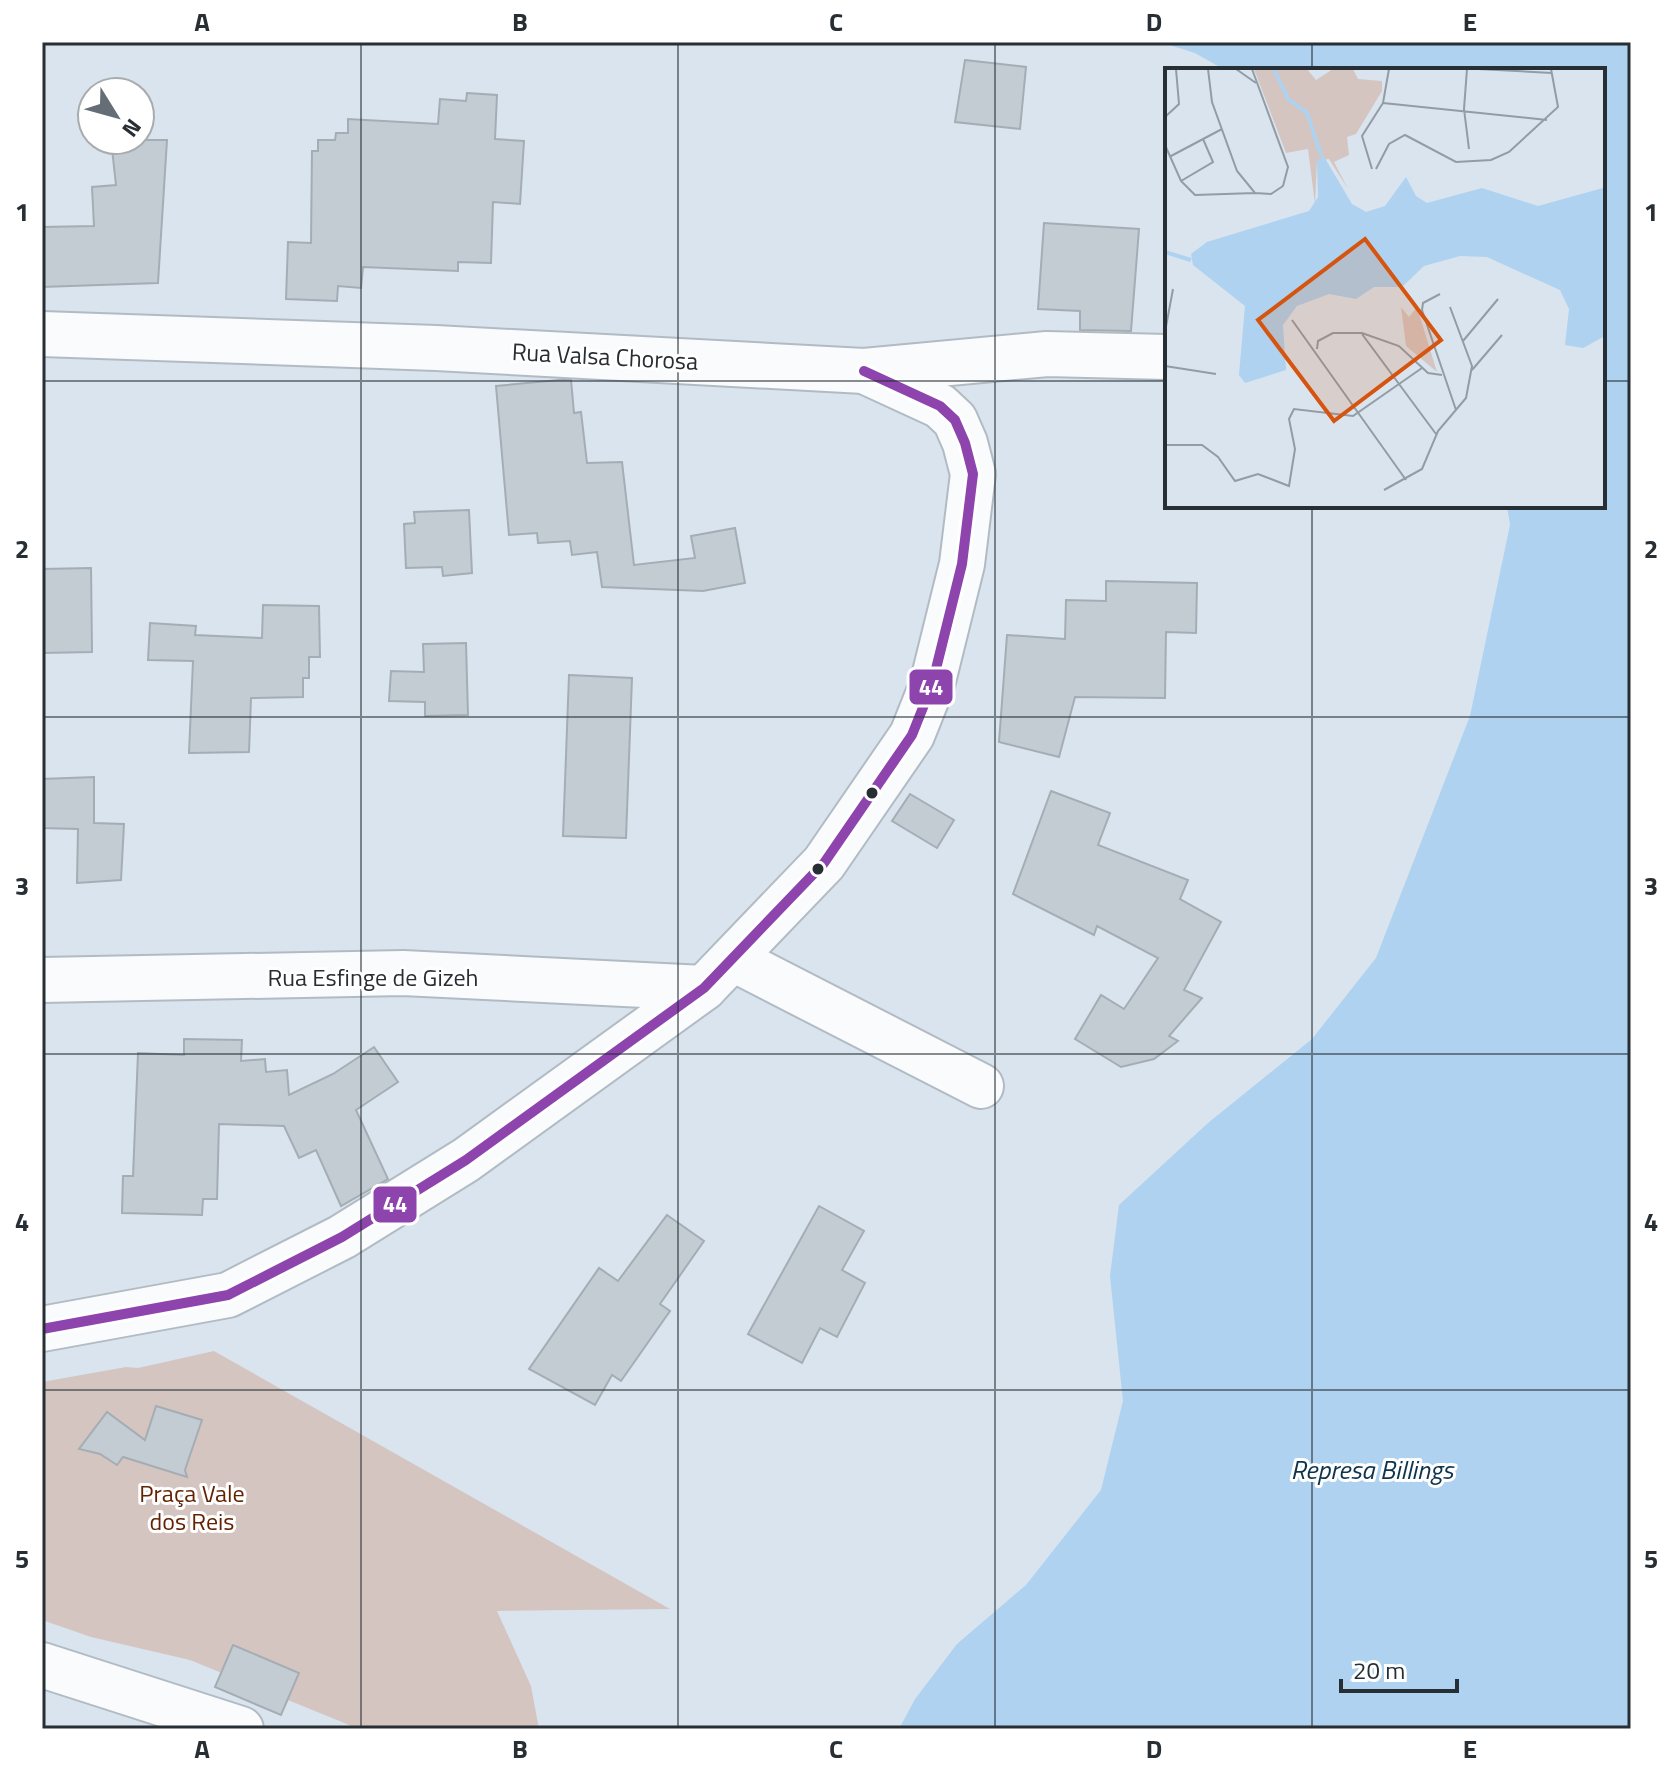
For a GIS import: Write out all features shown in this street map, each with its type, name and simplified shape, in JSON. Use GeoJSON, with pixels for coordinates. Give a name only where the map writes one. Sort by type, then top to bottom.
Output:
{"type":"FeatureCollection","features":[{"type":"Feature","properties":{"kind":"street","name":"Rua Valsa Chorosa"},"geometry":{"type":"LineString","coordinates":[[42,334],[436,348],[864,371],[1047,354],[1165,357]]}},
{"type":"Feature","properties":{"kind":"street"},"geometry":{"type":"LineString","coordinates":[[42,1329],[228,1295],[271,1276],[342,1237],[466,1160],[719,974],[824,863],[912,735],[932,685],[962,564],[973,474],[955,420],[940,406],[864,371]]}},
{"type":"Feature","properties":{"kind":"street","name":"Rua Esfinge de Gizeh"},"geometry":{"type":"LineString","coordinates":[[42,980],[403,973],[719,974],[981,1086]]}},
{"type":"Feature","properties":{"kind":"street"},"geometry":{"type":"LineString","coordinates":[[42,1665],[241,1729]]}},
{"type":"Feature","properties":{"kind":"green space","name":"Praça Vale dos Reis"},"geometry":{"type":"Polygon","coordinates":[[[214,1351],[670,1609],[497,1611],[531,1686],[539,1729],[359,1729],[190,1660],[91,1637],[42,1620],[42,1382],[126,1367],[138,1368],[214,1351]]]}},
{"type":"Feature","properties":{"kind":"water","name":"Represa Billings"},"geometry":{"type":"Polygon","coordinates":[[[1160,42],[1631,42],[1631,1729],[899,1729],[915,1699],[957,1644],[1026,1585],[1101,1490],[1123,1401],[1110,1276],[1119,1205],[1208,1123],[1312,1039],[1376,958],[1470,716],[1510,525],[1507,508],[1605,508],[1605,68],[1221,68],[1195,53],[1160,42]]]}},
{"type":"Feature","properties":{"kind":"building"},"geometry":{"type":"Polygon","coordinates":[[[965,60],[1026,67],[1020,129],[955,122],[965,60]]]}},
{"type":"Feature","properties":{"kind":"building"},"geometry":{"type":"Polygon","coordinates":[[[467,93],[497,95],[495,139],[524,141],[520,204],[493,202],[491,263],[458,262],[458,271],[363,267],[361,288],[338,286],[337,301],[286,299],[288,242],[311,243],[312,151],[318,151],[318,140],[335,140],[336,133],[348,133],[348,119],[438,124],[440,99],[466,101],[467,93]]]}},
{"type":"Feature","properties":{"kind":"building"},"geometry":{"type":"Polygon","coordinates":[[[156,140],[167,140],[158,283],[42,287],[42,227],[94,226],[92,187],[116,185],[113,156],[156,156],[156,140]]]}},
{"type":"Feature","properties":{"kind":"building"},"geometry":{"type":"Polygon","coordinates":[[[1044,223],[1139,229],[1131,331],[1080,330],[1080,311],[1038,309],[1044,223]]]}},
{"type":"Feature","properties":{"kind":"building"},"geometry":{"type":"Polygon","coordinates":[[[571,380],[574,413],[581,412],[587,463],[622,462],[634,565],[695,558],[691,536],[735,528],[745,583],[703,591],[602,587],[597,552],[572,555],[570,541],[538,543],[537,533],[509,535],[496,386],[571,380]]]}},
{"type":"Feature","properties":{"kind":"building"},"geometry":{"type":"Polygon","coordinates":[[[469,510],[472,573],[443,576],[442,567],[406,568],[404,524],[415,523],[414,512],[469,510]]]}},
{"type":"Feature","properties":{"kind":"building"},"geometry":{"type":"Polygon","coordinates":[[[91,568],[92,652],[42,653],[42,569],[91,568]]]}},
{"type":"Feature","properties":{"kind":"building"},"geometry":{"type":"Polygon","coordinates":[[[1106,581],[1197,583],[1196,633],[1166,632],[1165,698],[1075,697],[1059,757],[999,742],[1007,635],[1065,639],[1066,600],[1106,601],[1106,581]]]}},
{"type":"Feature","properties":{"kind":"building"},"geometry":{"type":"Polygon","coordinates":[[[263,605],[319,606],[320,657],[309,657],[309,678],[303,678],[303,697],[251,698],[249,752],[189,753],[193,661],[148,660],[150,623],[196,626],[195,635],[262,638],[263,605]]]}},
{"type":"Feature","properties":{"kind":"building"},"geometry":{"type":"Polygon","coordinates":[[[466,643],[468,715],[425,716],[425,702],[389,701],[391,671],[424,672],[423,644],[466,643]]]}},
{"type":"Feature","properties":{"kind":"building"},"geometry":{"type":"Polygon","coordinates":[[[569,675],[632,678],[626,838],[563,836],[569,675]]]}},
{"type":"Feature","properties":{"kind":"building"},"geometry":{"type":"Polygon","coordinates":[[[94,777],[94,823],[124,824],[121,880],[77,883],[78,829],[42,828],[42,779],[94,777]]]}},
{"type":"Feature","properties":{"kind":"building"},"geometry":{"type":"Polygon","coordinates":[[[1051,791],[1110,813],[1098,845],[1188,880],[1180,899],[1221,922],[1184,990],[1202,998],[1169,1036],[1178,1041],[1154,1059],[1121,1067],[1075,1039],[1101,995],[1124,1009],[1158,958],[1097,926],[1094,935],[1013,894],[1051,791]]]}},
{"type":"Feature","properties":{"kind":"building"},"geometry":{"type":"Polygon","coordinates":[[[910,794],[954,820],[937,848],[892,821],[910,794]]]}},
{"type":"Feature","properties":{"kind":"building"},"geometry":{"type":"Polygon","coordinates":[[[184,1039],[242,1040],[241,1061],[265,1059],[266,1072],[287,1070],[289,1095],[333,1074],[374,1047],[398,1082],[356,1110],[388,1179],[341,1206],[316,1150],[299,1158],[284,1126],[219,1124],[217,1199],[203,1199],[202,1215],[122,1213],[123,1176],[133,1176],[138,1053],[184,1055],[184,1039]]]}},
{"type":"Feature","properties":{"kind":"building"},"geometry":{"type":"Polygon","coordinates":[[[819,1206],[864,1231],[842,1270],[865,1283],[837,1337],[820,1328],[802,1363],[748,1334],[819,1206]]]}},
{"type":"Feature","properties":{"kind":"building"},"geometry":{"type":"Polygon","coordinates":[[[667,1215],[704,1241],[660,1304],[670,1311],[621,1381],[612,1375],[595,1405],[529,1369],[599,1268],[618,1281],[667,1215]]]}},
{"type":"Feature","properties":{"kind":"building"},"geometry":{"type":"Polygon","coordinates":[[[156,1406],[202,1420],[185,1470],[187,1477],[123,1457],[117,1465],[100,1454],[79,1449],[107,1412],[145,1440],[156,1406]]]}},
{"type":"Feature","properties":{"kind":"building"},"geometry":{"type":"Polygon","coordinates":[[[233,1645],[299,1673],[281,1715],[215,1687],[233,1645]]]}},
{"type":"Feature","properties":{"kind":"transit line","name":"44"},"geometry":{"type":"LineString","coordinates":[[42,1329],[228,1295],[342,1237],[466,1160],[704,988],[824,863],[912,735],[932,685],[962,564],[973,474],[955,420],[940,406],[864,371]]}}]}
